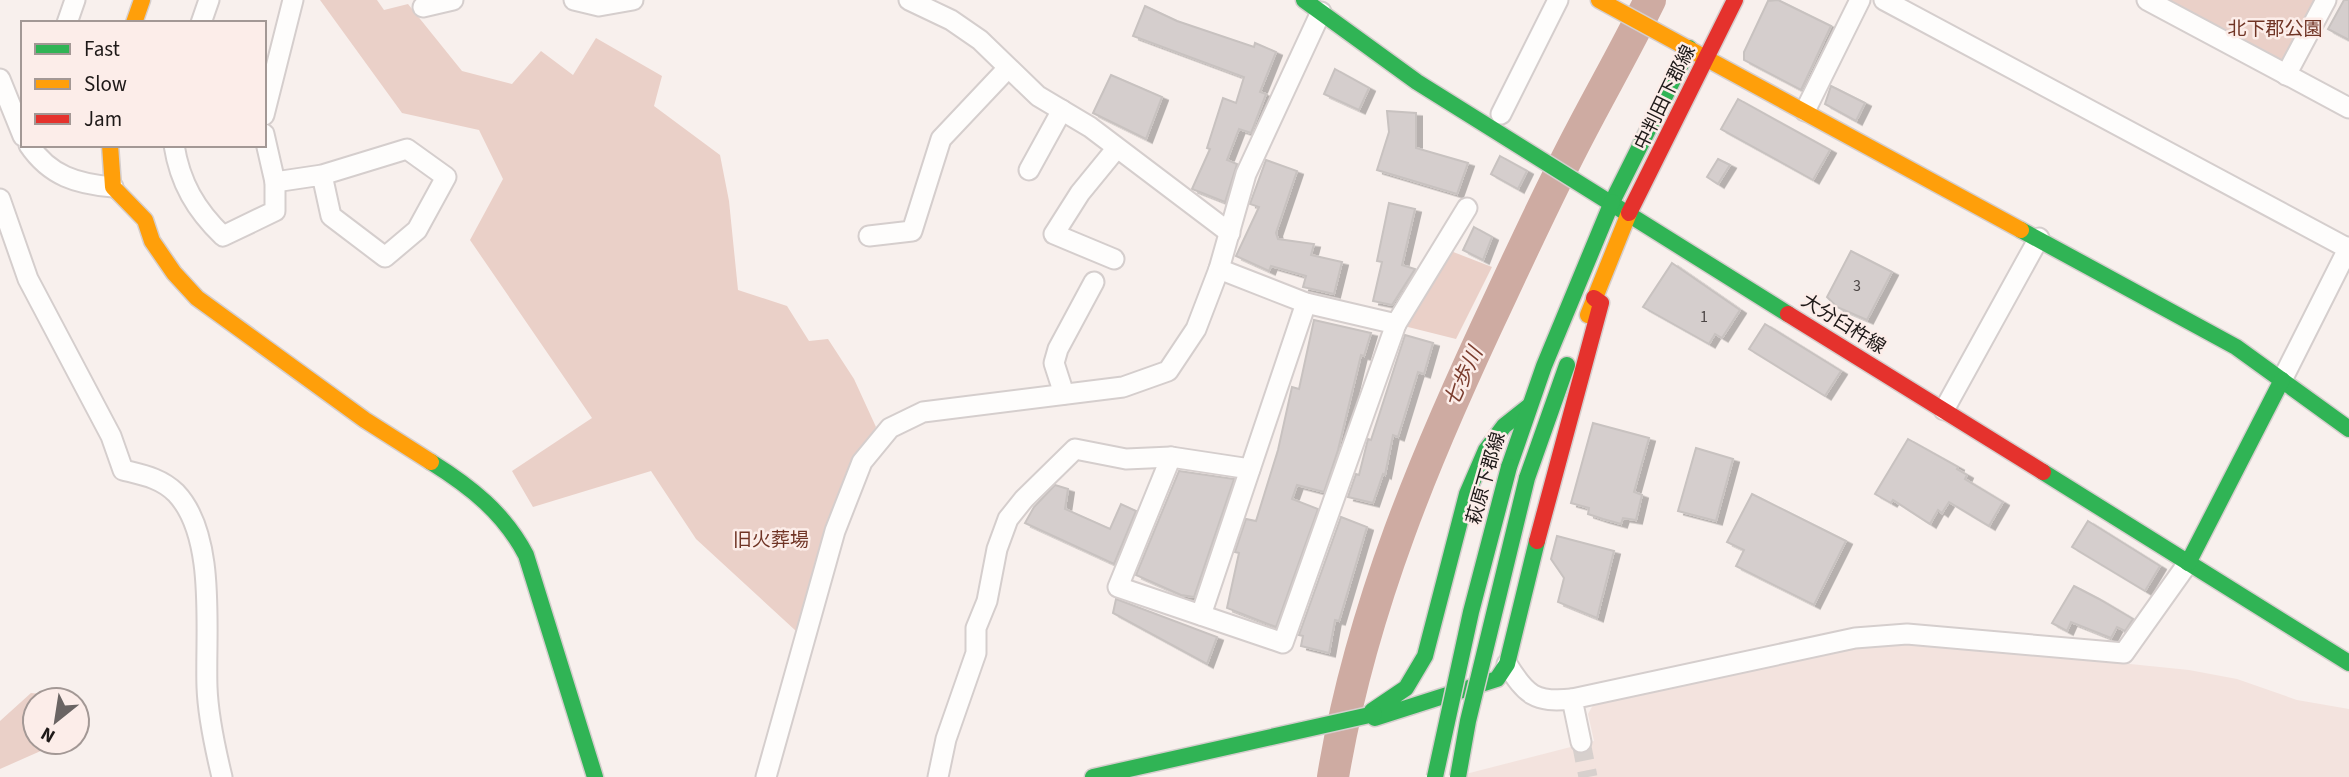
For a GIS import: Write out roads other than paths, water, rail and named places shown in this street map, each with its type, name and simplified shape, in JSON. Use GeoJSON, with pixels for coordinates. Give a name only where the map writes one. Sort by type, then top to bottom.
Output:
{"type":"FeatureCollection","features":[{"type":"Feature","properties":{"kind":"main road"},"geometry":{"type":"LineString","coordinates":[[135,21],[142,0]]}},
{"type":"Feature","properties":{"kind":"main road","name":"大分臼杵線"},"geometry":{"type":"LineString","coordinates":[[1304,0],[1323,6],[1494,110]]}},
{"type":"Feature","properties":{"kind":"main road"},"geometry":{"type":"LineString","coordinates":[[1599,0],[1621,7],[1654,29],[1691,42],[1707,58],[2235,347],[2349,429]]}},
{"type":"Feature","properties":{"kind":"main road","name":"中判田下郡線"},"geometry":{"type":"LineString","coordinates":[[1629,213],[1644,198],[1735,0]]}},
{"type":"Feature","properties":{"kind":"main road","name":"大分臼杵線"},"geometry":{"type":"LineString","coordinates":[[1323,6],[1417,82],[1629,213],[2196,551],[2349,663]]}},
{"type":"Feature","properties":{"kind":"main road","name":"中判田下郡線"},"geometry":{"type":"LineString","coordinates":[[1612,202],[1615,181],[1691,42]]}},
{"type":"Feature","properties":{"kind":"main road"},"geometry":{"type":"LineString","coordinates":[[110,147],[113,187],[145,220],[152,241],[174,273],[197,298],[365,420],[447,472],[496,509],[512,528],[526,555],[595,777]]}},
{"type":"Feature","properties":{"kind":"main road"},"geometry":{"type":"LineString","coordinates":[[1615,181],[1644,198]]}},
{"type":"Feature","properties":{"kind":"main road","name":"萩原下郡線"},"geometry":{"type":"LineString","coordinates":[[1435,777],[1471,612],[1509,467],[1528,407],[1573,288],[1612,202]]}},
{"type":"Feature","properties":{"kind":"main road"},"geometry":{"type":"LineString","coordinates":[[1458,777],[1468,721],[1527,478],[1594,298],[1629,213]]}},
{"type":"Feature","properties":{"kind":"main road"},"geometry":{"type":"LineString","coordinates":[[1093,777],[1374,715],[1375,718],[1497,679],[1507,664],[1601,303],[1594,298]]}},
{"type":"Feature","properties":{"kind":"main road"},"geometry":{"type":"LineString","coordinates":[[2196,551],[2283,380]]}},
{"type":"Feature","properties":{"kind":"main road","name":"大分臼杵線"},"geometry":{"type":"LineString","coordinates":[[1928,381],[1948,403],[2129,506]]}},
{"type":"Feature","properties":{"kind":"main road"},"geometry":{"type":"LineString","coordinates":[[1374,715],[1372,711],[1406,688],[1425,656],[1467,494],[1486,450],[1504,426],[1528,407]]}},
{"type":"Feature","properties":{"kind":"street"},"geometry":{"type":"LineString","coordinates":[[68,21],[74,0]]}},
{"type":"Feature","properties":{"kind":"street"},"geometry":{"type":"LineString","coordinates":[[266,107],[293,0]]}},
{"type":"Feature","properties":{"kind":"street"},"geometry":{"type":"LineString","coordinates":[[423,7],[453,0]]}},
{"type":"Feature","properties":{"kind":"street"},"geometry":{"type":"LineString","coordinates":[[574,0],[600,6],[633,0]]}},
{"type":"Feature","properties":{"kind":"street"},"geometry":{"type":"LineString","coordinates":[[1494,110],[1558,0]]}},
{"type":"Feature","properties":{"kind":"street"},"geometry":{"type":"LineString","coordinates":[[1805,111],[1860,0]]}},
{"type":"Feature","properties":{"kind":"street"},"geometry":{"type":"LineString","coordinates":[[1884,0],[2349,248],[2283,380]]}},
{"type":"Feature","properties":{"kind":"street"},"geometry":{"type":"LineString","coordinates":[[2147,0],[2349,108]]}},
{"type":"Feature","properties":{"kind":"street"},"geometry":{"type":"LineString","coordinates":[[2286,75],[2326,0]]}},
{"type":"Feature","properties":{"kind":"street"},"geometry":{"type":"LineString","coordinates":[[919,2],[980,40],[1038,96],[1062,110],[1230,233]]}},
{"type":"Feature","properties":{"kind":"street"},"geometry":{"type":"LineString","coordinates":[[766,777],[835,531],[862,462],[890,428],[923,412],[1124,387],[1168,371],[1195,329],[1219,269],[1246,174],[1323,6]]}},
{"type":"Feature","properties":{"kind":"street"},"geometry":{"type":"LineString","coordinates":[[869,236],[912,232],[941,139],[1007,68]]}},
{"type":"Feature","properties":{"kind":"street"},"geometry":{"type":"LineString","coordinates":[[0,79],[21,131]]}},
{"type":"Feature","properties":{"kind":"street"},"geometry":{"type":"LineString","coordinates":[[1029,170],[1062,110]]}},
{"type":"Feature","properties":{"kind":"street"},"geometry":{"type":"LineString","coordinates":[[174,147],[178,173],[201,214],[223,236],[275,211],[275,182],[266,143]]}},
{"type":"Feature","properties":{"kind":"street"},"geometry":{"type":"LineString","coordinates":[[31,147],[56,174],[84,184],[113,187]]}},
{"type":"Feature","properties":{"kind":"street"},"geometry":{"type":"LineString","coordinates":[[275,182],[321,175],[407,149],[446,177],[417,230],[385,257],[331,216],[321,175]]}},
{"type":"Feature","properties":{"kind":"street"},"geometry":{"type":"LineString","coordinates":[[1114,259],[1054,234],[1080,193],[1116,149]]}},
{"type":"Feature","properties":{"kind":"street"},"geometry":{"type":"LineString","coordinates":[[0,199],[28,278],[111,436],[123,470],[159,480],[176,494],[188,509],[198,535],[209,630],[207,690],[222,777]]}},
{"type":"Feature","properties":{"kind":"street"},"geometry":{"type":"LineString","coordinates":[[1171,457],[1118,587],[1283,643],[1395,324],[1467,208]]}},
{"type":"Feature","properties":{"kind":"street"},"geometry":{"type":"LineString","coordinates":[[1948,403],[2039,238]]}},
{"type":"Feature","properties":{"kind":"street"},"geometry":{"type":"LineString","coordinates":[[1219,269],[1306,303],[1395,324]]}},
{"type":"Feature","properties":{"kind":"street"},"geometry":{"type":"LineString","coordinates":[[1064,394],[1054,363],[1058,349],[1094,282]]}},
{"type":"Feature","properties":{"kind":"street"},"geometry":{"type":"LineString","coordinates":[[1201,615],[1306,303]]}},
{"type":"Feature","properties":{"kind":"street"},"geometry":{"type":"LineString","coordinates":[[938,777],[946,739],[976,653],[976,628],[987,601],[997,549],[1008,519],[1024,499],[1075,449],[1126,459],[1171,457],[1250,469]]}},
{"type":"Feature","properties":{"kind":"street"},"geometry":{"type":"LineString","coordinates":[[1507,664],[1521,687],[1532,696],[1545,700],[1572,699],[1855,638],[1907,634],[2124,653],[2196,551]]}},
{"type":"Feature","properties":{"kind":"street"},"geometry":{"type":"LineString","coordinates":[[1572,699],[1581,742]]}},
{"type":"Feature","properties":{"kind":"waterway","name":"七歩川"},"geometry":{"type":"LineString","coordinates":[[1333,777],[1345,714],[1361,653],[1379,592],[1422,473],[1539,214],[1650,0]]}},
{"type":"Feature","properties":{"kind":"tunnel"},"geometry":{"type":"LineString","coordinates":[[1581,742],[1588,777]]}},
{"type":"Feature","properties":{"kind":"park label","name":"北下郡公園"},"geometry":{"type":"Point","coordinates":[2275,28]}},
{"type":"Feature","properties":{"kind":"park label","name":"旧火葬場"},"geometry":{"type":"Point","coordinates":[771,539]}}]}
